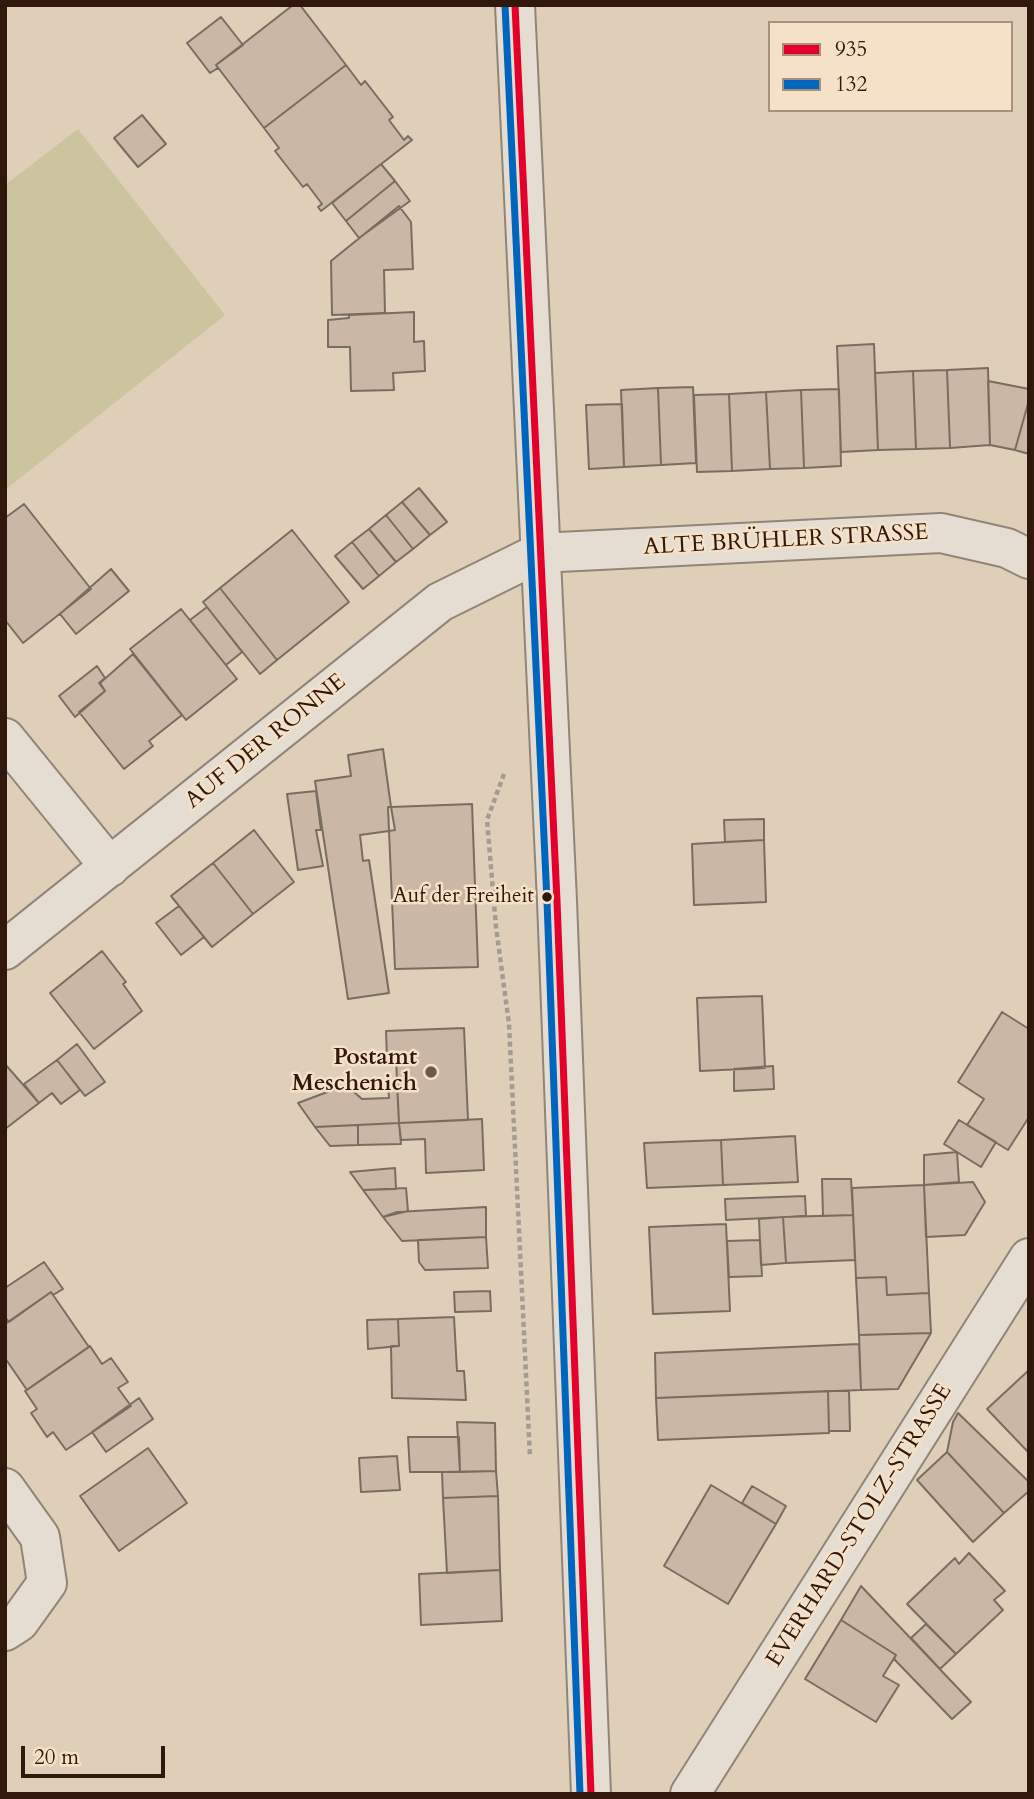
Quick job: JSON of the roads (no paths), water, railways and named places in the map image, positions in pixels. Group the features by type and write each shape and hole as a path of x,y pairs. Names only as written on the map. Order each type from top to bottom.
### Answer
{"street":[{"path":"515,5 556,873 591,1794"},
{"name":"ALTE BRÜHLER STRASSE","path":"539,553 941,533 1007,548 1029,559"},
{"name":"AUF DER RONNE","path":"5,950 440,602 539,553"},
{"path":"5,738 110,867"},
{"name":"EVERHARD-STOLZ-STRASSE","path":"690,1794 1029,1258"},
{"path":"5,1488 40,1537 47,1583 19,1622 5,1631"}],"place":[{"name":"Auf der Freiheit","path":"547,897"},
{"name":"Postamt Meschenich","path":"431,1072"}]}
